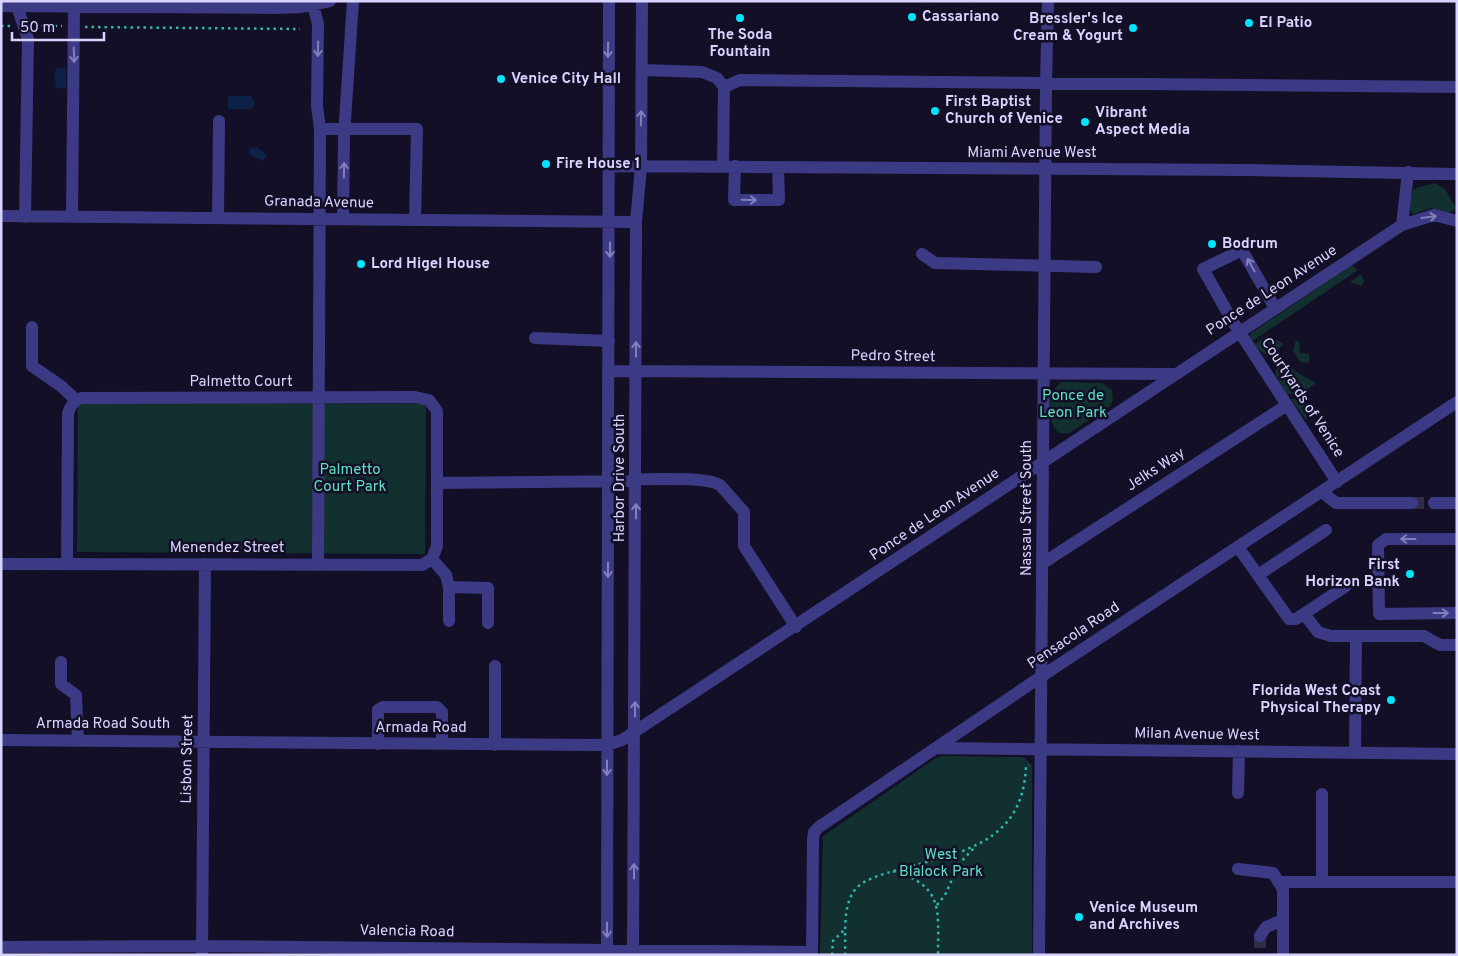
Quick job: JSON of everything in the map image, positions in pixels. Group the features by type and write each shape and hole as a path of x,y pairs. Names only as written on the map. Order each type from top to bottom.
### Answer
{"street":[{"path":"1,6 278,8 330,1"},
{"path":"343,219 345,129 353,1"},
{"name":"Harbor Drive South","path":"607,952 610,222 607,166 609,1"},
{"name":"Harbor Drive South","path":"633,953 636,222 641,167 642,1"},
{"name":"Nassau Street South","path":"1039,955 1048,1"},
{"path":"312,3 318,24 317,106 320,129 318,565"},
{"path":"17,6 28,39 25,217"},
{"path":"72,217 74,6"},
{"path":"642,70 702,72 717,78 724,87 729,166 734,200 779,200 778,167"},
{"path":"724,87 740,80 1457,87"},
{"path":"218,218 219,121"},
{"path":"320,129 417,128 415,220"},
{"name":"Miami Avenue West","path":"607,166 1408,172 1457,174"},
{"path":"1402,225 1408,172"},
{"name":"Ponce de Leon Avenue","path":"635,733 1402,225 1434,215 1457,221"},
{"name":"Granada Avenue","path":"1,216 636,222"},
{"name":"Courtyards of Venice","path":"1275,308 1242,250 1203,269 1239,332 1337,482"},
{"path":"922,254 935,263 1096,267"},
{"path":"32,327 32,366 76,400 68,414 67,564"},
{"path":"535,338 609,341"},
{"name":"Pedro Street","path":"609,371 1177,374"},
{"name":"Palmetto Court","path":"76,400 81,398 415,397 429,400 437,411 437,542 432,559"},
{"name":"Pensacola Road","path":"812,953 814,832 819,827 1042,676 1457,402"},
{"name":"Jelks Way","path":"1043,563 1287,405"},
{"path":"437,483 609,482 636,480 701,480 715,482 720,485 744,512 743,538 747,554 796,626"},
{"path":"1322,492 1336,503 1412,504"},
{"path":"1434,504 1457,504"},
{"path":"1258,575 1326,530"},
{"path":"1379,635 1378,545 1386,539 1457,540"},
{"path":"1238,547 1289,619 1296,619 1346,586"},
{"path":"432,559 446,575 449,587 449,621"},
{"name":"Menendez Street","path":"1,564 418,566 432,559"},
{"name":"Lisbon Street","path":"202,950 205,564"},
{"path":"449,587 488,588 488,623"},
{"path":"1379,614 1457,613"},
{"path":"1304,614 1318,632 1331,636 1424,636 1440,645 1457,645"},
{"path":"1355,753 1356,636"},
{"path":"61,662 61,684 76,695 78,740"},
{"path":"495,666 495,745"},
{"path":"378,744 378,710 383,707 437,707 442,712 442,744"},
{"name":"Armada Road","path":"204,741 607,745 635,733"},
{"name":"Armada Road South","path":"1,740 204,741"},
{"name":"Milan Avenue West","path":"938,748 1457,754"},
{"path":"1238,793 1239,752"},
{"path":"1322,794 1322,882"},
{"path":"1238,869 1273,873 1284,889 1283,955"},
{"path":"1278,882 1457,882"},
{"path":"1260,936 1266,927 1284,920"},
{"name":"Valencia Road","path":"1,947 202,950 812,953"}],"path":[{"path":"1,26 300,29"},
{"path":"846,955 849,902 858,887 874,877 976,846 997,834 1016,811 1025,782 1026,766 1032,765"},
{"path":"936,905 945,895 958,864 976,846"},
{"path":"893,871 918,879 928,889 939,913 938,955"},
{"path":"832,955 833,941 846,929"}],"green space":[{"path":"1435,183 1445,189 1456,208 1448,214 1431,208 1414,214 1411,212 1409,206 1413,189"},
{"path":"1352,265 1358,270 1251,342 1250,334"},
{"path":"1361,274 1364,281 1361,286 1350,282"},
{"path":"1268,335 1284,344 1272,354 1264,354 1253,345"},
{"path":"1296,340 1299,342 1300,353 1309,354 1309,363 1300,362 1293,351"},
{"path":"1286,362 1296,372 1316,383 1301,394 1287,394 1275,374 1278,365"},
{"name":"Ponce de Leon Park","path":"1061,382 1102,383 1112,390 1113,400 1110,406 1069,433 1059,433 1051,422 1050,407 1053,393"},
{"path":"1304,398 1307,419 1306,420 1291,399"},
{"name":"Palmetto Court Park","path":"78,402 426,404 425,554 77,552"},
{"name":"West Blalock Park","path":"943,756 1020,757 1025,758 1032,765 1032,955 820,955 823,836 936,758"}],"water":[{"path":"58,68 66,68 66,89 56,88 54,72"},
{"path":"228,96 251,96 255,103 251,109 228,109"},
{"path":"257,147 267,155 263,161 249,154 250,148"}],"tunnel":[{"path":"1412,503 1434,503"},
{"path":"1260,936 1260,955"}],"place":[{"name":"Cassariano","path":"912,17"},
{"name":"The Soda Fountain","path":"740,18"},
{"name":"El Patio","path":"1249,23"},
{"name":"Bressler's Ice Cream & Yogurt","path":"1133,28"},
{"name":"Venice City Hall","path":"501,79"},
{"name":"First Baptist Church of Venice","path":"935,111"},
{"name":"Vibrant Aspect Media","path":"1085,122"},
{"name":"Fire House 1","path":"546,164"},
{"name":"Bodrum","path":"1212,244"},
{"name":"Lord Higel House","path":"361,264"},
{"name":"First Horizon Bank","path":"1410,574"},
{"name":"Florida West Coast Physical Therapy","path":"1391,700"},
{"name":"Venice Museum and Archives","path":"1079,917"}]}
